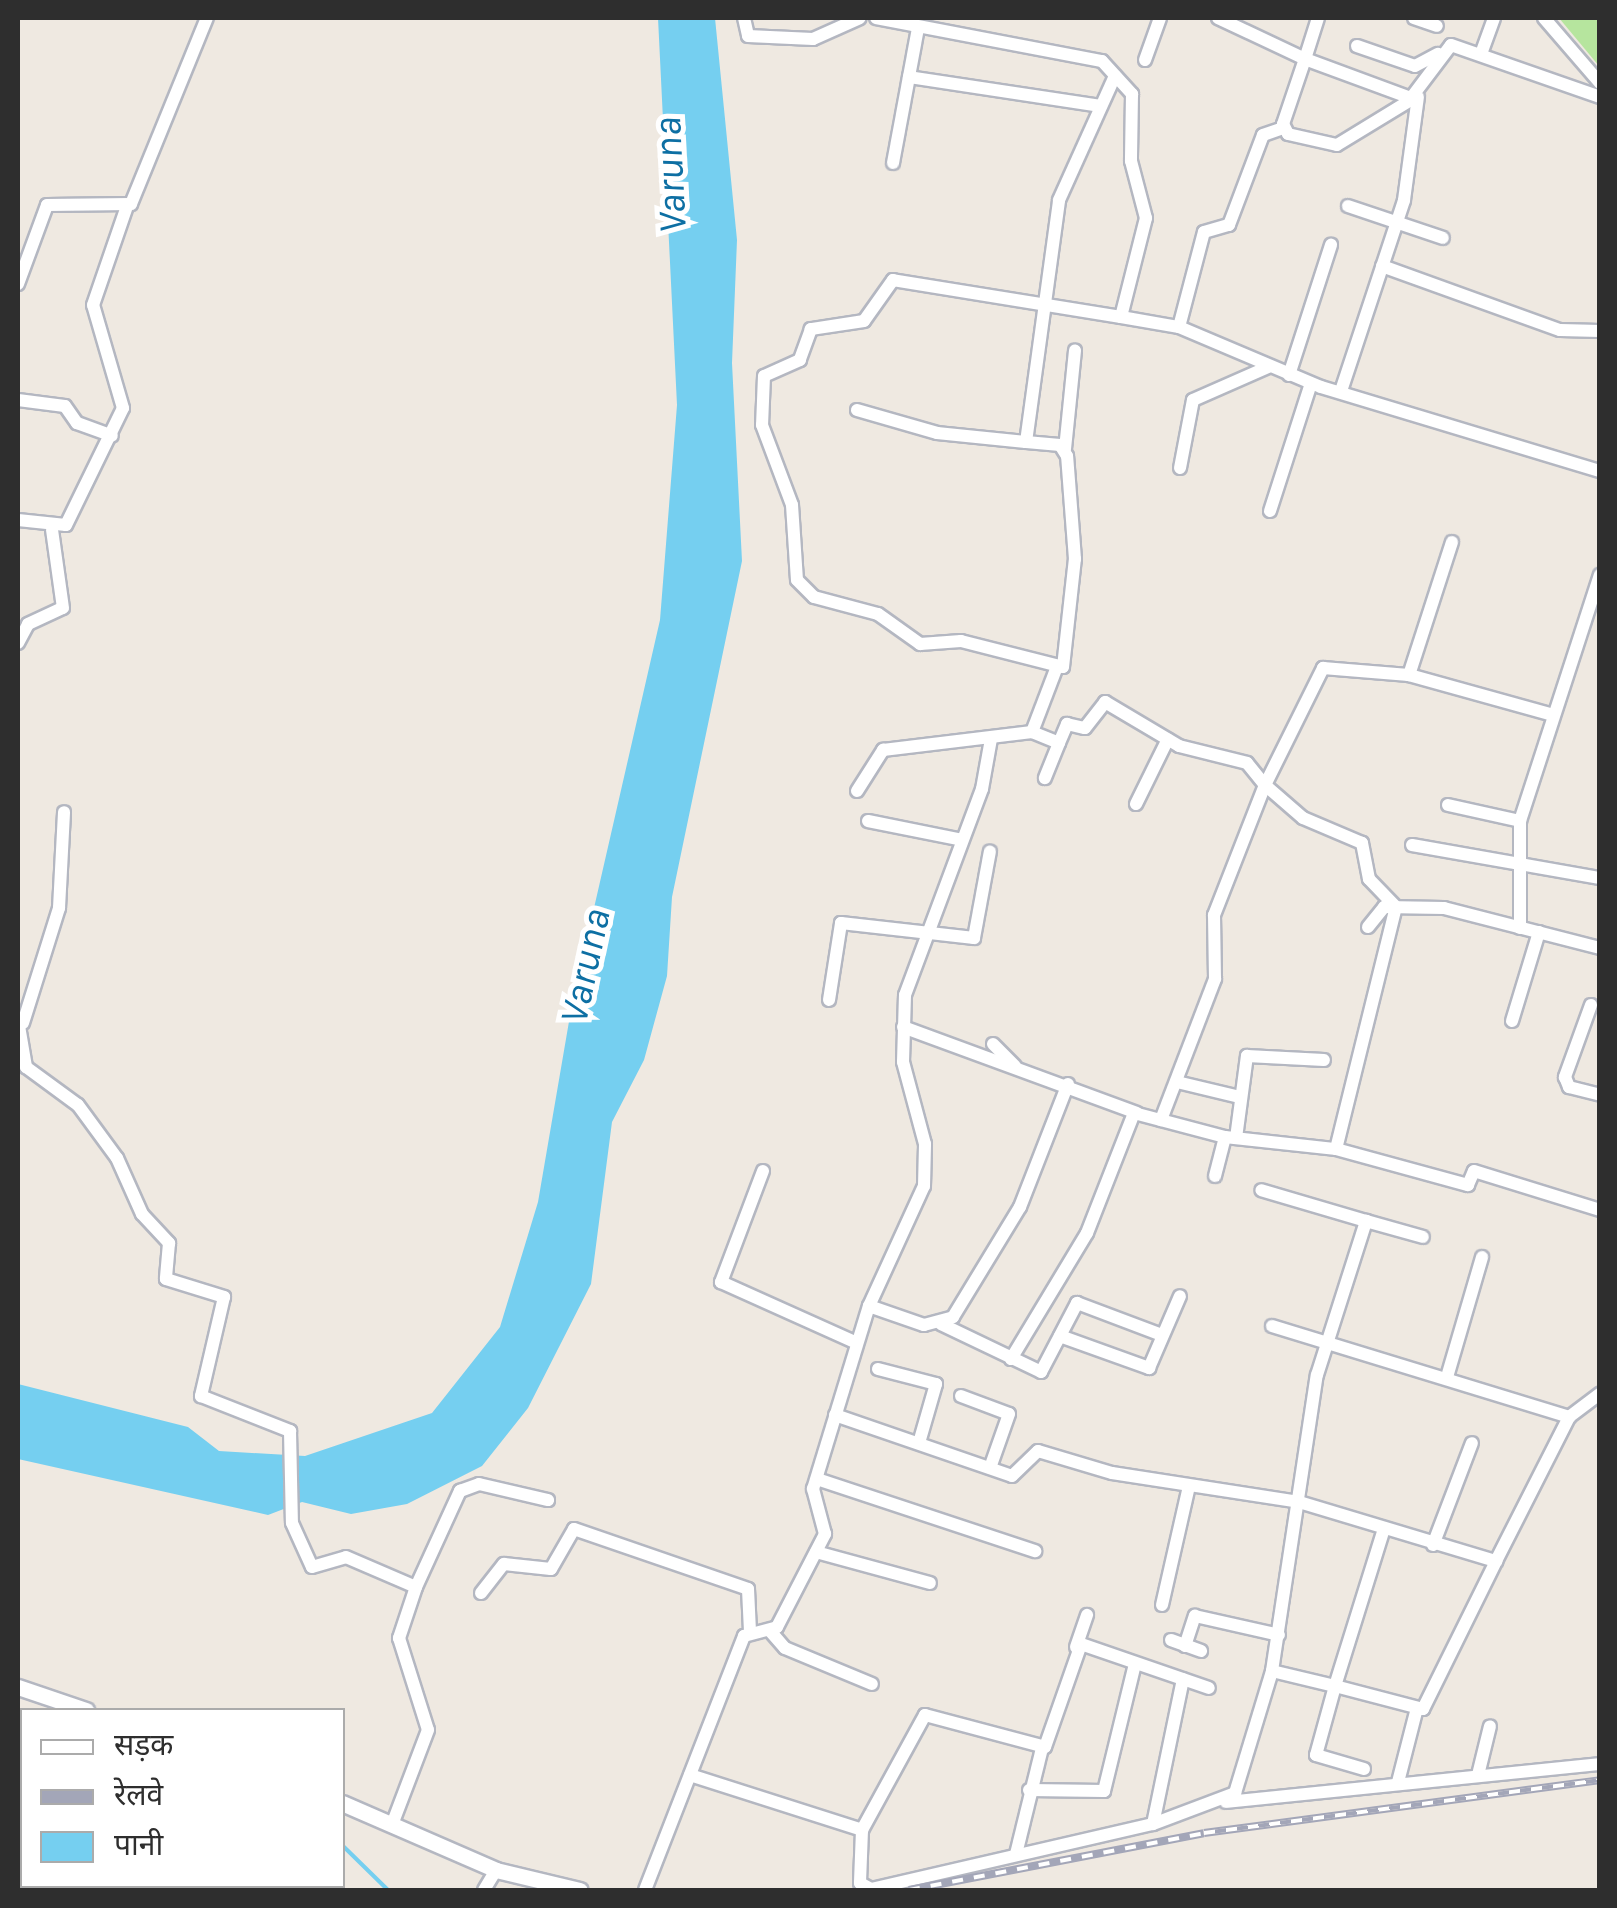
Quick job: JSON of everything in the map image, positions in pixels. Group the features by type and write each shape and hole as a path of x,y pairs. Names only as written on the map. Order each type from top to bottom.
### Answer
{"street":[{"path":"18,520 52,530 70,519 112,436 124,392 93,305 126,209 206,18"},
{"path":"744,18 748,36 794,39 823,38 860,18"},
{"path":"876,18 1086,53 1132,94 1131,160 1147,211 1121,317"},
{"path":"1145,60 1160,18"},
{"path":"1218,18 1305,59 1416,98"},
{"path":"1283,128 1318,18"},
{"path":"1414,18 1436,26"},
{"path":"1481,54 1494,18"},
{"path":"1544,18 1600,84"},
{"path":"893,163 918,28"},
{"path":"1358,46 1415,66 1457,46 1600,97"},
{"path":"1341,391 1396,222 1416,98 1438,54"},
{"path":"1026,442 1040,300 1068,168 1115,76"},
{"path":"909,77 1100,106"},
{"path":"1178,327 1204,232 1230,224 1263,135 1283,128 1330,147 1416,98"},
{"path":"19,276 46,205 74,198 126,209"},
{"path":"1348,206 1442,238"},
{"path":"1290,375 1331,244"},
{"path":"1382,266 1560,330 1600,331"},
{"path":"1056,669 961,641 920,644 878,614 808,594 795,574 791,499 762,425 764,376 800,360 811,329 864,321 888,282 1040,300 1178,327 1310,384 1600,471"},
{"path":"1032,732 1056,669 1065,662 1074,558 1065,449 1074,351"},
{"path":"1180,468 1193,400 1268,367"},
{"path":"1270,511 1310,384"},
{"path":"18,400 64,406 77,423 112,436"},
{"path":"857,410 937,434 1065,449"},
{"path":"18,644 28,624 63,608 52,530"},
{"path":"1409,675 1452,542"},
{"path":"1520,928 1520,821 1550,714 1600,574"},
{"path":"1161,1120 1215,979 1214,915 1265,785 1323,668 1409,675 1550,714"},
{"path":"1045,778 1067,724 1088,726 1103,702 1168,740 1239,759 1303,818 1362,843 1368,879 1396,907"},
{"path":"857,792 883,750 1032,732 1059,743"},
{"path":"771,1632 816,1552 826,1525 813,1498 835,1415 869,1306 924,1186 903,1027 927,930 962,840 991,739"},
{"path":"1136,804 1168,740"},
{"path":"1448,804 1520,821"},
{"path":"64,812 59,908 20,1021 26,1067 78,1105 117,1158 142,1214 170,1243 166,1278 224,1298 201,1396 282,1425 292,1450 290,1512 317,1571 346,1557 416,1586"},
{"path":"868,821 962,840"},
{"path":"1412,845 1520,870 1600,878"},
{"path":"829,1000 841,923 976,936 990,851"},
{"path":"1336,1149 1396,907"},
{"path":"1368,927 1378,910 1453,909 1600,948"},
{"path":"1512,1021 1538,932"},
{"path":"1591,1005 1565,1077 1569,1087 1600,1095"},
{"path":"903,1027 1161,1120 1230,1137 1336,1149 1468,1186 1474,1171 1600,1210"},
{"path":"993,1044 1015,1066"},
{"path":"1215,1176 1230,1137 1247,1056 1324,1060"},
{"path":"1176,1082 1240,1098"},
{"path":"941,1324 1020,1207 1068,1084"},
{"path":"1011,1359 1087,1233 1138,1112"},
{"path":"763,1171 721,1282 857,1343"},
{"path":"1261,1190 1423,1237"},
{"path":"1226,1802 1239,1786 1272,1672 1328,1342 1366,1221"},
{"path":"1447,1376 1482,1257"},
{"path":"1060,1336 1145,1370 1180,1296"},
{"path":"869,1306 941,1324 1043,1371 1077,1303 1162,1335"},
{"path":"1272,1326 1447,1376 1570,1417"},
{"path":"878,1368 936,1384 918,1444"},
{"path":"1398,1782 1416,1712 1570,1417 1600,1394"},
{"path":"961,1396 1009,1414 990,1468"},
{"path":"835,1415 1020,1476 1038,1451 1189,1486 1299,1502 1383,1532 1496,1560"},
{"path":"1433,1546 1472,1443"},
{"path":"817,1479 1035,1551"},
{"path":"393,1822 428,1730 399,1638 416,1586 460,1490 478,1484 548,1500"},
{"path":"1162,1605 1189,1486"},
{"path":"481,1593 504,1564 551,1569 574,1529 748,1589 750,1630 645,1890"},
{"path":"1364,1769 1316,1755 1383,1532"},
{"path":"816,1552 930,1583"},
{"path":"1016,1854 1028,1790 1087,1616"},
{"path":"1202,1651 1178,1643 1196,1616 1279,1635"},
{"path":"750,1630 771,1632 785,1648 872,1684"},
{"path":"1076,1648 1209,1688"},
{"path":"1028,1790 1104,1791 1135,1664"},
{"path":"1272,1672 1334,1686 1416,1712"},
{"path":"1152,1824 1182,1680"},
{"path":"18,1687 80,1708"},
{"path":"1042,1748 925,1715 862,1830 861,1890 1152,1824 1226,1802 1600,1764"},
{"path":"1478,1775 1490,1726"},
{"path":"690,1775 862,1830"},
{"path":"345,1805 393,1822 496,1870 580,1890"},
{"path":"484,1890 496,1870"}],"green space":[{"path":"1559,18 1599,18 1599,66"}],"water":[{"name":"Varuna","path":"658,18 715,18 737,240 732,363 742,561 672,897 667,976 644,1060 612,1122 591,1284 528,1408 482,1466 407,1504 351,1514 302,1502 268,1515 18,1459 18,1384 188,1427 219,1451 305,1456 432,1413 500,1327 538,1202 572,1004 660,620 677,405"}],"waterway":[{"path":"345,1848 388,1890"}],"railway":[{"path":"909,1890 1204,1833 1600,1780"}]}
